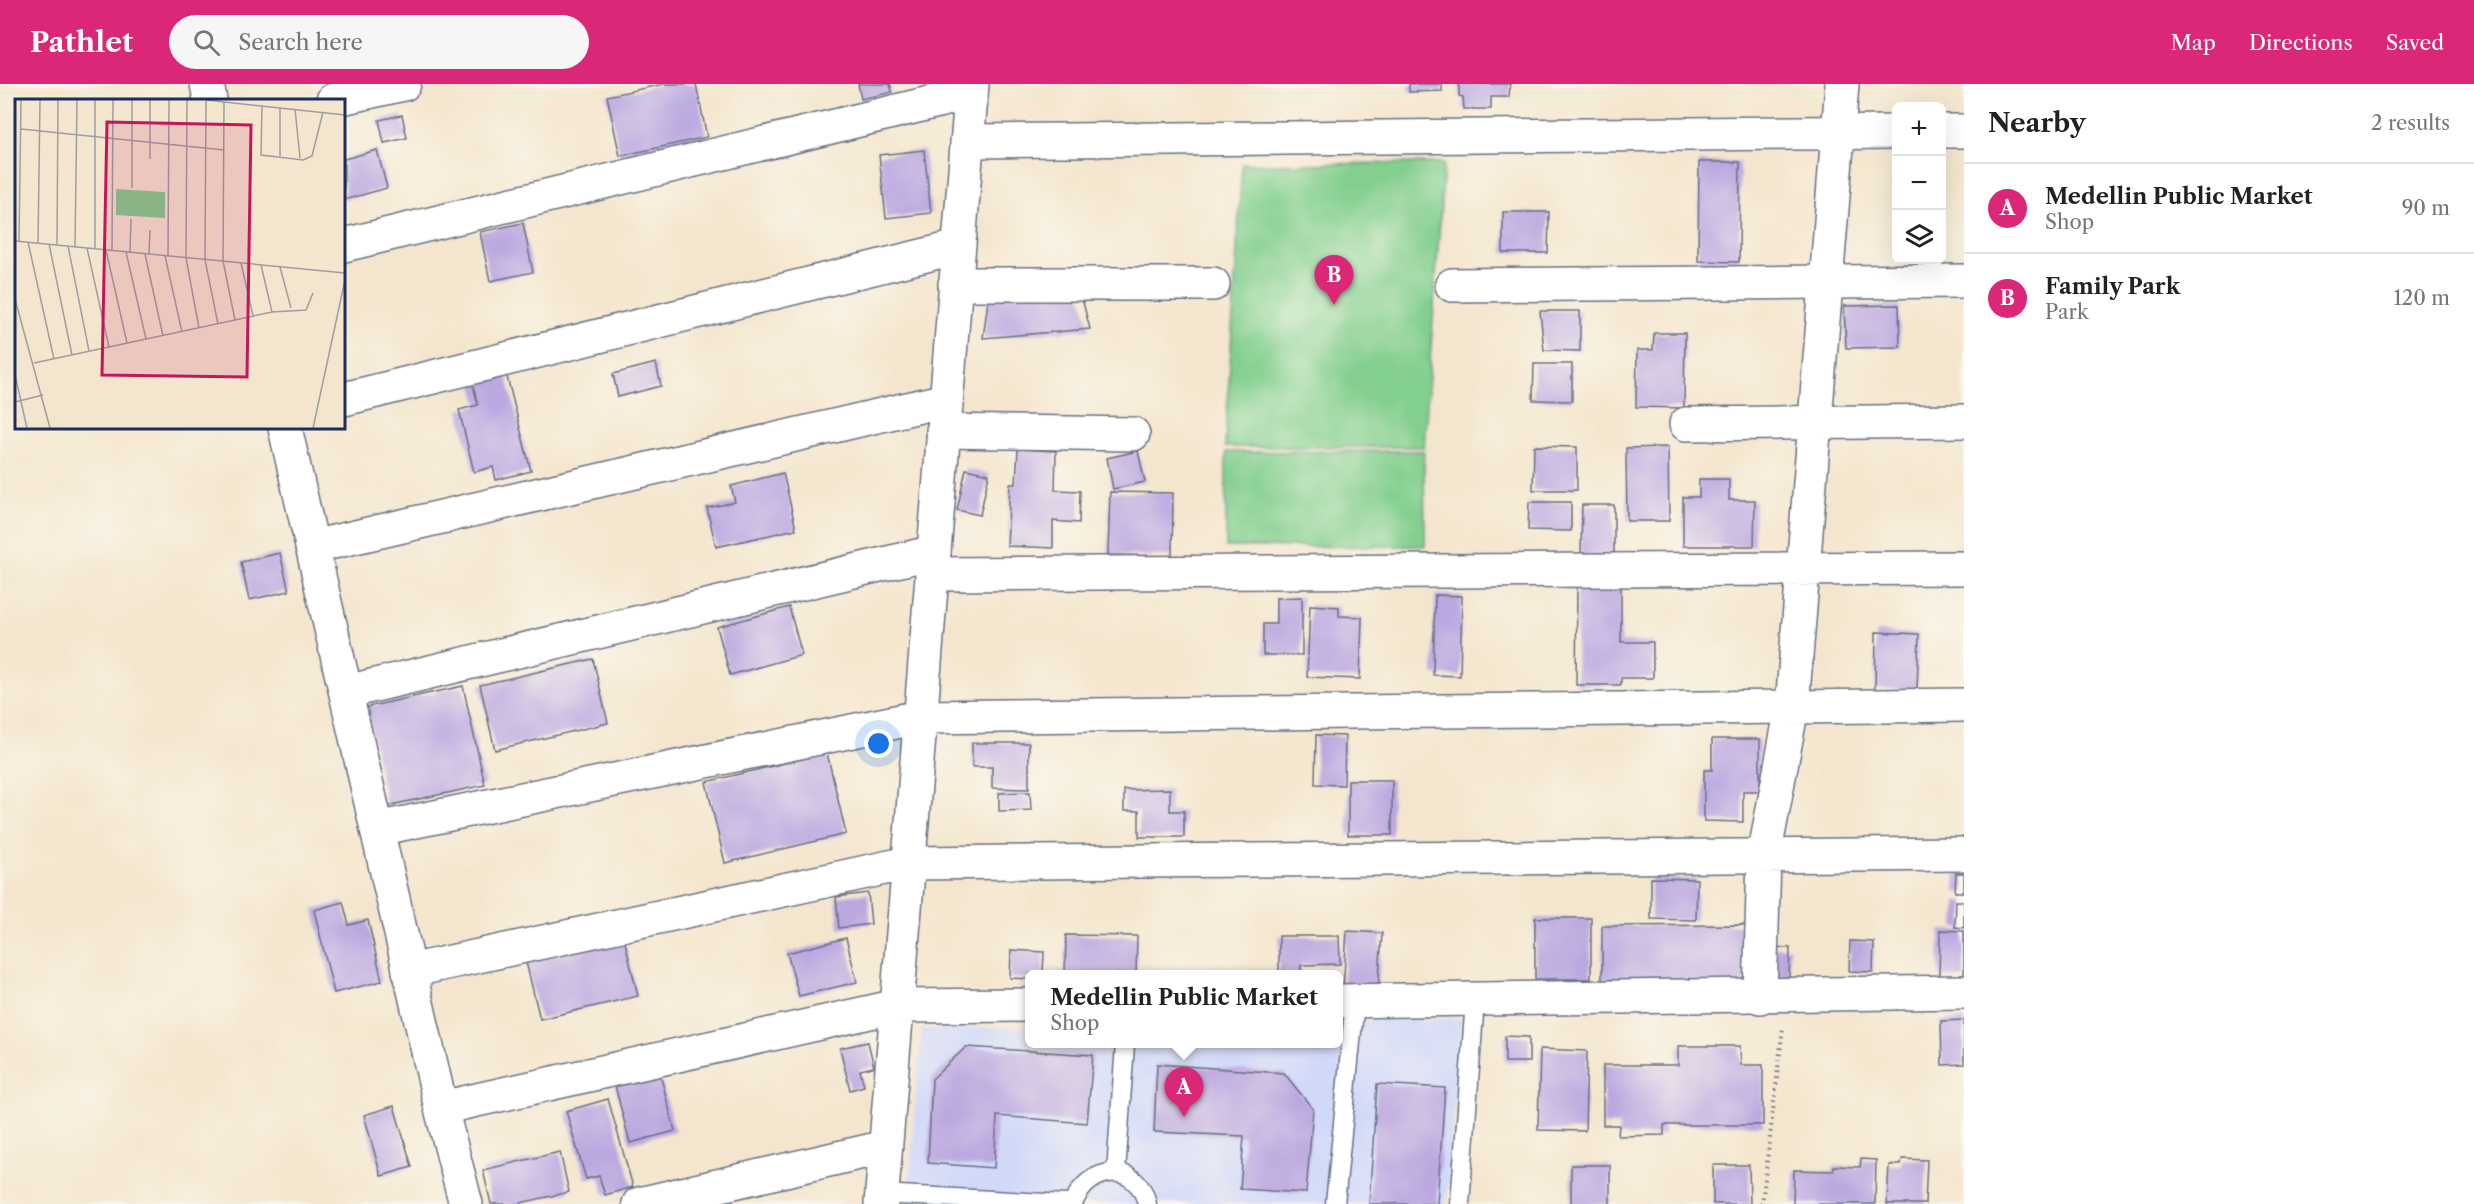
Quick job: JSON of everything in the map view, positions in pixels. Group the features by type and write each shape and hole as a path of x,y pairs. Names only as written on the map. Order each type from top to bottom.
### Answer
{"street":[{"path":"207,84 210,99"},
{"path":"337,99 404,84"},
{"path":"1774,997 1764,857 1792,707 1842,84"},
{"path":"345,245 971,88 881,1199"},
{"path":"1946,131 1964,131"},
{"path":"967,141 1892,132"},
{"path":"345,399 958,247"},
{"path":"1452,285 1964,281"},
{"path":"955,284 1213,284"},
{"path":"312,547 945,416 1133,434"},
{"path":"1686,424 1964,421"},
{"path":"285,429 441,1108 466,1204"},
{"path":"346,692 933,563 1964,568"},
{"path":"377,829 920,717 1964,705"},
{"path":"410,971 908,863 1964,854"},
{"path":"1347,1001 1774,997 1964,992"},
{"path":"441,1108 897,1006 1025,1005"},
{"path":"639,1204 885,1147"}],"lane":[{"path":"1460,1204 1475,1000"},
{"path":"1335,1204 1347,1001"},
{"path":"1116,1173 1125,1048"},
{"path":"1073,1204 1078,1191 1088,1179 1102,1173 1116,1173 1133,1180 1144,1194 1147,1204"},
{"path":"881,1199 1066,1204"}],"path":[{"path":"1762,1204 1774,997"}],"shaded area":[{"path":"1462,1018 1446,1204 907,1204 922,1029 1025,1027 1025,1048 1343,1048 1343,1021"}],"green space":[{"path":"1444,163 1424,447 1225,447 1242,164"},
{"path":"1424,451 1425,546 1226,547 1226,452"}],"building":[{"path":"664,84 696,84 707,137 620,156 607,96"},
{"path":"858,84 890,84 892,92 861,99"},
{"path":"1409,84 1442,84 1442,91 1409,92"},
{"path":"1459,84 1510,84 1509,97 1491,97 1491,109 1464,109 1463,97 1459,96"},
{"path":"402,115 407,138 384,143 379,120"},
{"path":"377,150 387,188 345,200 345,159"},
{"path":"924,150 931,213 886,218 879,155"},
{"path":"1699,162 1740,162 1739,262 1698,261"},
{"path":"1503,212 1549,212 1548,253 1503,253"},
{"path":"523,223 533,272 490,281 480,232"},
{"path":"990,287 1079,287 1090,329 983,338"},
{"path":"1899,305 1900,347 1846,348 1844,306"},
{"path":"1540,311 1580,311 1580,351 1544,350"},
{"path":"1654,333 1685,333 1684,408 1636,407 1637,350 1653,350"},
{"path":"656,363 661,386 618,397 613,374"},
{"path":"1534,364 1572,364 1572,401 1533,400"},
{"path":"506,373 531,471 496,480 493,467 474,472 459,410 478,405 472,381"},
{"path":"1534,446 1577,447 1577,490 1533,490"},
{"path":"1668,447 1669,521 1627,521 1626,448"},
{"path":"1018,449 1056,451 1055,490 1080,491 1079,523 1053,521 1053,548 1007,546 1010,484 1016,484"},
{"path":"1138,451 1145,482 1113,489 1107,458"},
{"path":"966,469 989,474 980,515 957,510"},
{"path":"783,473 796,529 716,547 707,508 735,502 731,486"},
{"path":"1699,479 1729,479 1729,500 1755,500 1754,546 1683,546 1683,497 1699,497"},
{"path":"1110,492 1173,493 1172,556 1108,555"},
{"path":"1529,502 1571,502 1571,531 1528,530"},
{"path":"1582,505 1614,505 1614,556 1581,556"},
{"path":"280,553 289,591 249,600 241,562"},
{"path":"1577,586 1621,586 1621,642 1653,642 1653,678 1621,678 1621,685 1576,685"},
{"path":"1435,595 1462,596 1460,676 1433,675"},
{"path":"1302,597 1302,655 1263,655 1263,624 1276,624 1276,598"},
{"path":"1310,605 1339,607 1339,616 1362,617 1360,679 1307,677"},
{"path":"789,607 802,655 730,675 717,627"},
{"path":"1876,632 1919,634 1917,690 1875,689"},
{"path":"593,659 608,723 495,750 480,685"},
{"path":"463,686 485,785 386,806 367,707"},
{"path":"1316,735 1345,736 1344,785 1315,784"},
{"path":"1712,739 1760,739 1760,791 1743,791 1743,822 1704,821 1704,770 1712,770"},
{"path":"972,743 1029,743 1029,789 992,788 992,767 972,767"},
{"path":"827,753 846,834 725,863 706,782"},
{"path":"1348,780 1392,780 1392,835 1348,835"},
{"path":"1170,789 1170,811 1184,811 1184,837 1139,837 1139,811 1124,811 1124,790"},
{"path":"1030,792 1031,810 999,811 999,793"},
{"path":"1956,873 1964,873 1964,892 1955,892"},
{"path":"1651,878 1697,879 1696,920 1651,919"},
{"path":"868,893 871,924 839,928 836,897"},
{"path":"1956,901 1964,901 1964,928 1955,927"},
{"path":"343,902 349,925 368,920 382,981 334,993 314,910"},
{"path":"1535,918 1591,918 1591,979 1535,979"},
{"path":"1745,925 1745,983 1602,983 1602,926"},
{"path":"1940,930 1964,931 1964,978 1939,977"},
{"path":"1347,931 1382,933 1378,992 1343,990"},
{"path":"1066,935 1137,936 1136,970 1065,970"},
{"path":"1279,936 1339,936 1340,964 1301,965 1301,970 1279,970"},
{"path":"624,938 638,996 540,1019 526,962"},
{"path":"846,938 857,982 799,996 787,953"},
{"path":"1850,941 1874,942 1873,972 1849,971"},
{"path":"1769,947 1790,948 1789,978 1768,977"},
{"path":"1011,950 1044,952 1043,970 1025,970 1025,979 1010,978"},
{"path":"1964,1020 1964,1064 1942,1065 1941,1021"},
{"path":"1505,1036 1529,1037 1529,1062 1505,1062"},
{"path":"868,1042 874,1067 860,1070 864,1086 850,1090 840,1048"},
{"path":"1678,1046 1740,1046 1741,1065 1763,1065 1763,1125 1664,1125 1664,1135 1618,1136 1619,1125 1603,1125 1603,1065 1678,1065"},
{"path":"966,1047 1093,1055 1087,1123 997,1116 994,1168 928,1163 932,1079"},
{"path":"1540,1049 1587,1051 1585,1131 1538,1130"},
{"path":"1157,1064 1284,1073 1313,1109 1306,1193 1240,1189 1244,1136 1154,1132"},
{"path":"659,1070 675,1131 630,1143 614,1082"},
{"path":"1377,1084 1445,1088 1437,1204 1369,1204"},
{"path":"608,1099 633,1187 605,1195 599,1176 586,1179 566,1111"},
{"path":"394,1106 412,1167 381,1176 364,1115"},
{"path":"560,1152 569,1192 516,1204 491,1204 483,1170"},
{"path":"1861,1159 1876,1160 1875,1204 1793,1204 1794,1170 1833,1171 1834,1166 1860,1167"},
{"path":"1902,1159 1927,1160 1925,1204 1887,1204 1889,1165 1901,1165"},
{"path":"1571,1165 1610,1165 1610,1204 1571,1204"},
{"path":"1713,1165 1749,1165 1750,1204 1713,1204"}],"place":[{"name":"Family Park","path":"1334,305"},
{"name":"Medellin Public Market","path":"1184,1117"}]}
